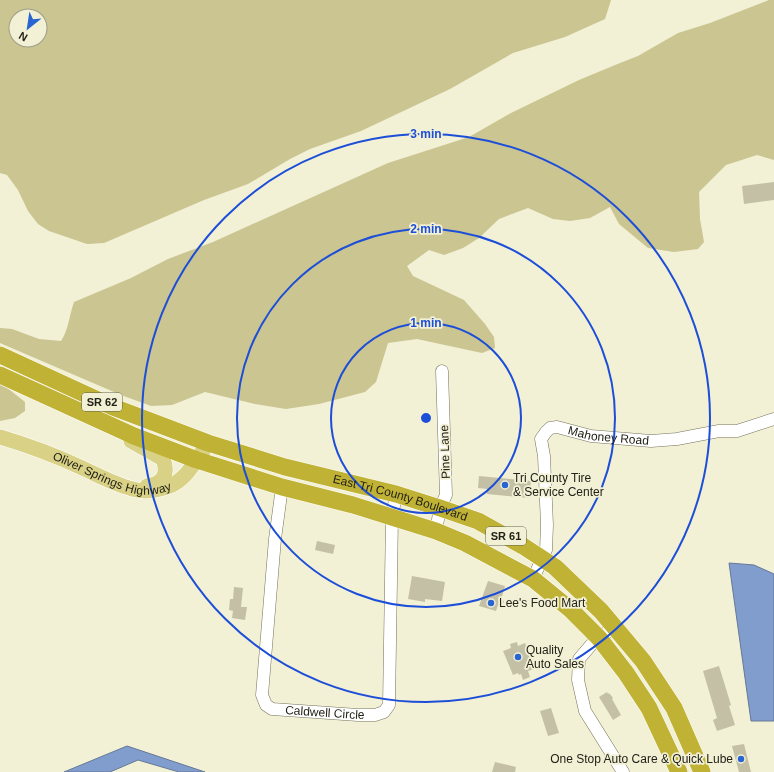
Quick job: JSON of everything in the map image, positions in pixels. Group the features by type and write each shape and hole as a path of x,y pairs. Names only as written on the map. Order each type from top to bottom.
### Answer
{"highway":[{"name":"East Tri County Boulevard","path":"0,355 113,407 208,443 285,467 396,494 478,521 500,532 555,567 615,626 643,660 674,708 702,772"},
{"name":"East Tri County Boulevard","path":"0,375 134,436 197,460 282,487 392,517 436,531 465,543 533,579 571,610 599,638 626,673 649,708 679,772"}],"main road":[{"path":"73,408 163,459 166,466 166,472 162,480 149,486 109,480"},
{"name":"Oliver Springs Highway","path":"0,437 59,458 109,480 137,490 152,490 167,487 179,481 197,460 208,443"}],"street":[{"name":"Pine Lane","path":"436,531 440,508 446,495 442,371"},
{"name":"Mahoney Road","path":"533,579 546,550 547,525 544,456 541,439 550,428 557,426 591,436 651,441 677,439 719,431 737,430 774,418"},
{"name":"Caldwell Circle","path":"282,487 275,539 262,695 266,705 272,709 358,715 375,715 384,712 389,705 392,517 396,494"},
{"path":"615,626 599,638 579,659 578,680 585,711 623,772"}],"shaded area":[{"path":"0,0 611,0 605,19 565,37 513,53 450,89 361,131 310,149 248,184 204,200 104,243 87,244 49,231 38,224 28,211 18,190 7,175 0,173"},
{"path":"769,0 774,0 774,160 757,155 726,165 699,192 700,219 704,242 698,249 674,252 648,248 619,224 610,207 590,218 570,221 553,219 528,208 499,219 479,238 463,248 444,255 429,250 407,266 413,276 464,300 494,337 495,348 482,353 417,339 388,343 376,382 365,392 319,404 286,409 255,404 205,392 172,405 151,406 121,395 0,343 0,328 12,329 39,339 61,341 67,327 74,302 131,278 168,259 213,242 388,163 469,137 511,113 579,80 638,56 678,33 710,23"},
{"path":"0,384 25,402 25,411 15,418 0,421"}],"water":[{"path":"729,563 754,565 774,574 774,721 751,721"},
{"path":"127,746 205,772 179,772 138,760 110,772 64,772"}],"building":[{"path":"774,182 774,200 744,204 742,186"},
{"name":"Tri County Tire & Service Center","path":"479,476 531,481 529,498 487,494 487,489 478,488"},
{"path":"317,541 335,545 333,554 315,550"},
{"path":"412,576 445,582 442,601 425,599 425,602 408,599"},
{"path":"488,581 505,586 501,600 504,601 502,606 498,605 496,611 479,606"},
{"path":"234,587 243,588 241,607 247,607 245,620 232,618 233,611 229,610 230,599 233,599"},
{"name":"Quality Auto Sales","path":"517,642 518,646 525,643 534,669 528,671 530,677 523,680 521,674 519,675 518,673 513,675 503,651 511,648 510,644"},
{"path":"719,666 731,705 729,706 735,725 717,731 713,720 717,718 703,671"},
{"path":"607,692 613,698 612,699 621,715 613,720 599,697"},
{"path":"551,708 559,733 548,736 540,711"},
{"name":"One Stop Auto Care & Quick Lube","path":"744,744 751,772 739,772 732,746"},
{"path":"495,762 516,767 515,772 492,772"}],"place":[{"name":"Tri County Tire & Service Center","path":"505,485"},
{"name":"Lee's Food Mart","path":"491,603"},
{"name":"Quality Auto Sales","path":"518,657"},
{"name":"One Stop Auto Care & Quick Lube","path":"741,759"}]}
